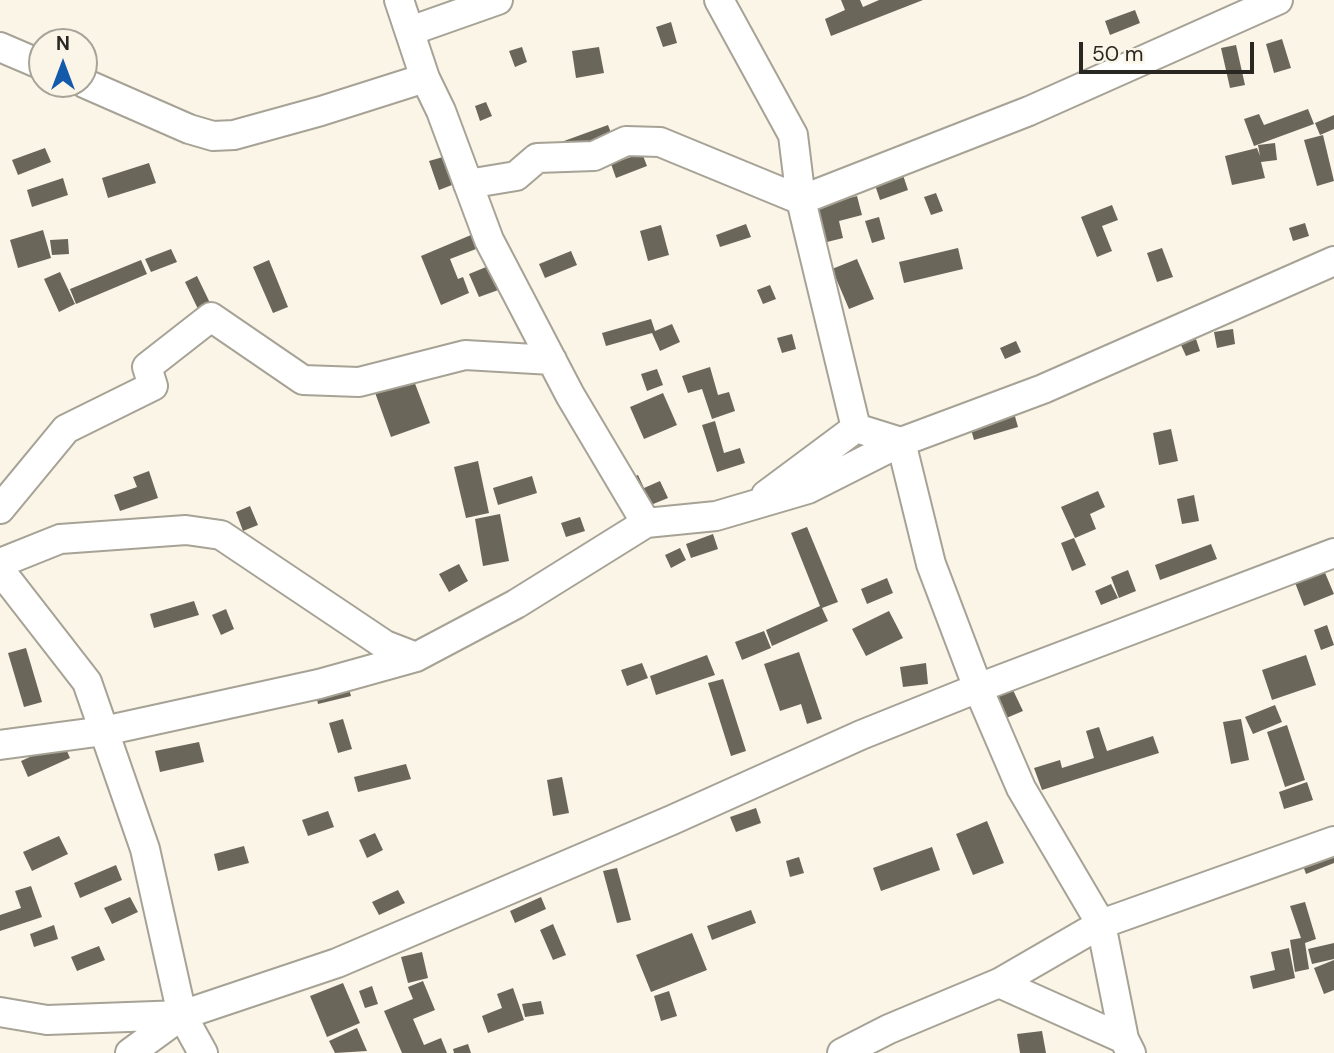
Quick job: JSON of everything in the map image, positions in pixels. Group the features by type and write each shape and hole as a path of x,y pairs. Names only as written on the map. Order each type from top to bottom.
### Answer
{"street":[{"path":"399,0 425,78 441,111 489,240 570,395 646,523"},
{"path":"410,31 498,0"},
{"path":"719,0 793,135 801,200 856,428"},
{"path":"468,184 516,176 537,158 594,156 626,141 660,142 801,200 1029,111 1278,0"},
{"path":"0,47 28,59"},
{"path":"98,89 189,129 213,136 234,135 425,78"},
{"path":"0,745 104,731 319,684 416,657 516,604 646,523 716,516 808,489 901,442 1044,389 1334,261"},
{"path":"0,509 66,429 153,386 147,367 211,317 303,380 359,382 465,355 552,360"},
{"path":"856,428 901,442"},
{"path":"751,506 856,428"},
{"path":"901,442 931,564 978,688 1021,788 1101,924 1127,1046"},
{"path":"0,563 60,539 186,530 221,535 385,645 416,657"},
{"path":"0,1012 47,1020 182,1015 337,963 672,820 861,735 1334,554"},
{"path":"0,570 87,682 145,849 182,1015 203,1053"},
{"path":"842,1053 889,1029 999,983 1101,924 1334,841"},
{"path":"999,983 1127,1046"},
{"path":"130,1053 182,1015"}],"building":[{"path":"841,0 860,0 863,7 879,0 923,0 831,36 825,19 845,10"},
{"path":"1135,10 1140,23 1110,35 1105,21"},
{"path":"671,22 677,43 663,47 656,27"},
{"path":"1282,39 1291,68 1274,73 1266,44"},
{"path":"1236,45 1245,85 1230,88 1221,48"},
{"path":"522,47 527,62 515,67 509,51"},
{"path":"599,47 604,73 576,78 572,51"},
{"path":"486,102 492,116 480,121 475,106"},
{"path":"1308,109 1314,124 1254,146 1244,119 1259,114 1264,125"},
{"path":"1334,115 1334,129 1320,135 1315,123"},
{"path":"608,125 613,138 558,158 553,145"},
{"path":"1323,135 1334,181 1317,186 1304,140"},
{"path":"1275,143 1277,160 1261,162 1265,178 1232,185 1225,156 1257,148 1260,156 1258,145"},
{"path":"45,148 51,162 18,175 12,160"},
{"path":"642,153 647,166 616,178 611,164"},
{"path":"443,157 452,185 439,190 429,161"},
{"path":"149,163 156,183 108,198 102,178"},
{"path":"903,175 908,190 880,200 875,185"},
{"path":"63,178 68,195 32,207 27,190"},
{"path":"936,193 943,211 931,215 924,197"},
{"path":"857,196 862,215 839,221 843,238 823,243 814,207"},
{"path":"1112,205 1118,220 1102,226 1112,251 1097,257 1081,217"},
{"path":"879,217 885,239 872,243 865,221"},
{"path":"1305,223 1309,236 1293,241 1289,228"},
{"path":"746,224 751,237 720,247 716,235"},
{"path":"661,225 669,255 648,261 640,231"},
{"path":"43,230 51,258 18,268 10,240"},
{"path":"471,235 476,249 450,259 458,279 463,277 469,293 441,305 421,256"},
{"path":"68,239 69,254 52,255 50,240"},
{"path":"958,248 963,269 904,283 899,262"},
{"path":"1162,248 1173,277 1157,282 1147,253"},
{"path":"171,249 177,262 151,272 145,259"},
{"path":"571,251 577,265 545,278 539,264"},
{"path":"857,259 874,299 849,309 832,269"},
{"path":"141,260 147,274 76,304 70,289"},
{"path":"269,260 288,307 273,313 253,267"},
{"path":"491,265 501,289 479,297 469,274"},
{"path":"60,272 75,304 59,312 44,279"},
{"path":"197,276 210,303 198,309 185,282"},
{"path":"770,285 776,299 763,304 757,290"},
{"path":"651,319 655,331 672,324 680,342 660,351 652,333 606,346 602,333"},
{"path":"1233,329 1235,344 1217,348 1214,332"},
{"path":"792,334 796,349 782,353 777,338"},
{"path":"1196,339 1200,351 1186,356 1181,345"},
{"path":"1016,341 1021,352 1005,359 1000,348"},
{"path":"710,367 718,395 729,392 735,411 712,419 702,389 688,393 682,376"},
{"path":"657,369 663,385 647,391 641,374"},
{"path":"411,373 430,423 391,437 373,387"},
{"path":"663,393 677,425 644,439 630,407"},
{"path":"1014,413 1018,427 974,440 970,426"},
{"path":"715,421 724,453 740,448 745,463 717,472 702,425"},
{"path":"1171,429 1178,461 1159,465 1153,433"},
{"path":"478,461 489,513 466,518 454,467"},
{"path":"149,471 158,498 120,511 114,495 137,487 133,477"},
{"path":"638,475 644,488 660,481 668,498 636,511 623,481"},
{"path":"532,476 537,493 498,505 493,488"},
{"path":"1098,491 1105,507 1090,514 1096,529 1075,538 1061,507"},
{"path":"1194,495 1199,521 1182,524 1177,499"},
{"path":"250,506 258,525 243,531 236,512"},
{"path":"500,514 509,561 483,566 475,519"},
{"path":"580,517 585,531 566,537 561,523"},
{"path":"807,527 838,602 822,608 828,621 772,646 766,630 820,606 791,533"},
{"path":"713,534 718,549 691,558 686,544"},
{"path":"1074,538 1086,565 1072,571 1061,543"},
{"path":"1211,544 1217,559 1160,580 1155,565"},
{"path":"680,548 686,560 671,568 665,555"},
{"path":"459,564 468,581 449,592 439,574"},
{"path":"1323,568 1334,594 1304,606 1294,580"},
{"path":"1128,570 1136,591 1119,598 1111,577"},
{"path":"887,578 893,593 867,604 861,589"},
{"path":"1111,584 1118,598 1101,605 1095,591"},
{"path":"194,601 199,615 154,628 150,614"},
{"path":"226,609 234,629 221,635 212,615"},
{"path":"889,611 903,638 866,656 852,629"},
{"path":"1327,625 1334,645 1321,650 1314,630"},
{"path":"764,631 771,648 742,660 735,642"},
{"path":"26,648 42,702 24,707 8,653"},
{"path":"799,652 822,719 807,724 801,704 780,711 764,664"},
{"path":"707,655 715,675 656,695 650,676"},
{"path":"1306,655 1316,685 1272,700 1262,670"},
{"path":"642,663 648,678 627,686 621,670"},
{"path":"926,663 928,684 903,687 900,667"},
{"path":"723,679 746,751 731,756 708,683"},
{"path":"347,682 351,696 318,704 315,690"},
{"path":"1012,688 1023,711 1004,719 993,696"},
{"path":"1275,705 1282,722 1253,734 1245,717"},
{"path":"343,719 352,749 338,753 329,723"},
{"path":"1241,719 1249,760 1231,764 1223,722"},
{"path":"1287,725 1305,780 1285,787 1267,732"},
{"path":"1099,727 1107,751 1153,736 1159,753 1042,790 1034,768 1060,760 1062,768 1094,758 1086,731"},
{"path":"63,742 70,758 28,777 21,761"},
{"path":"199,742 204,762 160,772 155,751"},
{"path":"406,764 411,779 358,792 354,777"},
{"path":"562,777 569,813 553,816 547,780"},
{"path":"1307,782 1313,800 1284,809 1279,792"},
{"path":"756,808 761,823 736,832 730,817"},
{"path":"328,811 334,827 308,836 302,820"},
{"path":"987,821 1004,863 973,875 956,834"},
{"path":"375,833 383,850 367,858 359,840"},
{"path":"59,836 68,854 32,871 23,852"},
{"path":"244,846 249,863 218,871 214,854"},
{"path":"932,847 940,870 881,891 873,868"},
{"path":"1334,847 1334,863 1306,874 1301,860"},
{"path":"799,857 804,873 790,877 786,861"},
{"path":"116,865 122,880 80,898 74,883"},
{"path":"617,868 631,920 617,923 603,871"},
{"path":"31,886 42,917 0,931 0,915 21,908 15,891"},
{"path":"398,890 405,903 379,915 372,902"},
{"path":"130,897 138,912 112,924 104,908"},
{"path":"541,897 546,909 515,923 510,911"},
{"path":"1305,902 1316,939 1305,943 1309,969 1295,972 1290,940 1301,938 1290,906"},
{"path":"751,910 756,923 712,940 707,926"},
{"path":"553,924 566,955 553,960 540,930"},
{"path":"54,925 58,939 34,947 30,934"},
{"path":"692,933 707,970 651,992 636,955"},
{"path":"1334,943 1334,959 1312,964 1308,949"},
{"path":"99,946 105,960 77,971 71,957"},
{"path":"1289,948 1295,978 1253,989 1250,976 1275,970 1271,952"},
{"path":"422,952 428,978 408,983 401,957"},
{"path":"1334,960 1334,990 1324,994 1314,968"},
{"path":"423,981 435,1010 413,1019 424,1045 441,1038 447,1053 402,1053 384,1011 413,999 408,987"},
{"path":"343,983 360,1023 327,1037 310,996"},
{"path":"372,986 378,1004 365,1008 359,991"},
{"path":"513,988 524,1020 488,1033 482,1016 502,1008 497,994"},
{"path":"669,991 677,1016 661,1021 654,996"},
{"path":"541,1001 544,1014 525,1017 522,1004"},
{"path":"357,1028 367,1051 335,1053 329,1041"},
{"path":"1042,1031 1046,1053 1020,1053 1017,1034"},
{"path":"468,1044 471,1053 454,1053 453,1049"}]}
